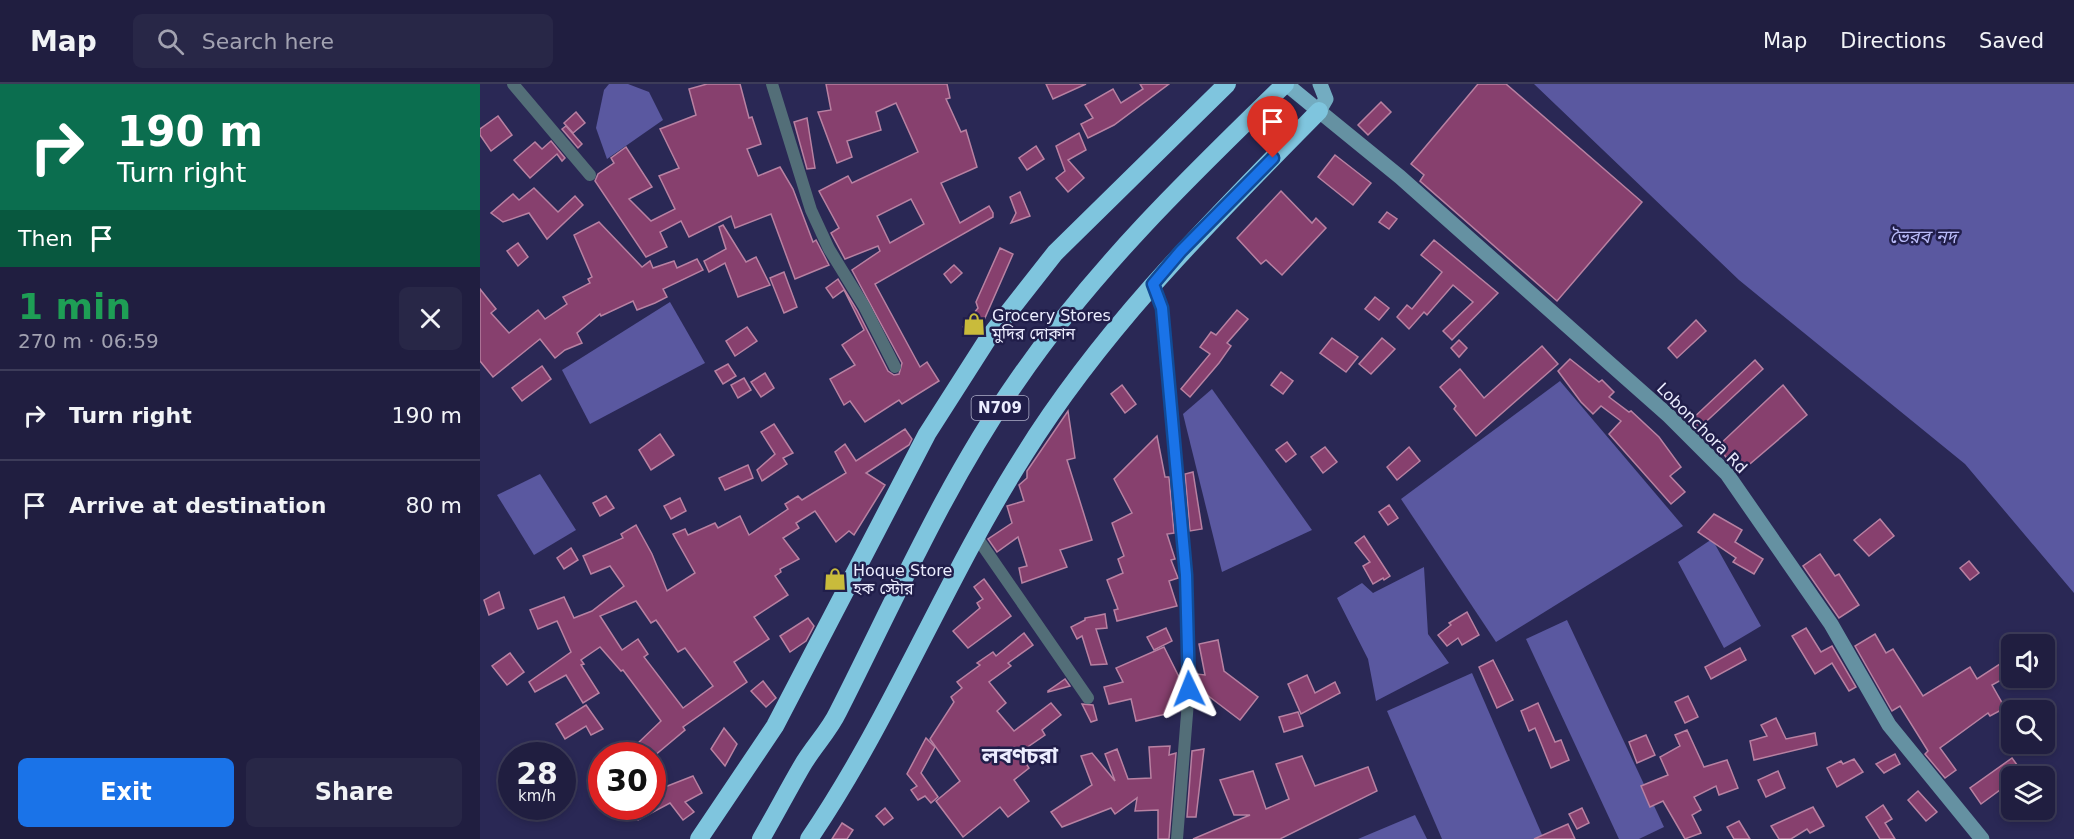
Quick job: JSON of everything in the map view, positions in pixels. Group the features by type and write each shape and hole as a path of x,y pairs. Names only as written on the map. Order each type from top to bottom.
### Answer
{"highway":[{"path":"699,839 775,726 927,434 988,337 1055,253 1227,84"},
{"name":"N709","path":"761,839 837,715 901,581 969,455 1017,381 1065,316 1114,257 1285,84"},
{"path":"809,839 845,786 886,713 976,536 1024,454 1108,336 1181,251 1319,111"},
{"name":"N709","path":"748,839 792,786"}],"main road":[{"path":"1285,84 1319,111 1326,99 1320,84"}],"street":[{"path":"513,84 590,175"},
{"path":"772,84 812,210 829,249 864,306 895,367"},
{"name":"Lobonchora Rd","path":"1319,111 1400,177 1617,369 1727,474 1831,624 1889,725 1982,839"},
{"path":"1153,284 1162,308 1186,575 1189,689 1177,839"},
{"path":"976,536 1088,698"}],"water":[{"path":"609,84 628,84 649,92 663,120 607,159 596,128 604,90"},
{"name":"ভৈরব নদ","path":"1534,84 2074,84 2074,593 1965,464 1739,280"},
{"path":"670,302 705,363 590,424 562,370"},
{"path":"1560,381 1683,526 1496,642 1401,499"},
{"path":"1212,389 1312,530 1222,572 1183,414"},
{"path":"540,474 576,530 534,555 497,495"},
{"path":"1712,539 1761,626 1724,648 1678,562"},
{"path":"1424,567 1428,634 1449,663 1376,701 1368,659 1337,598 1362,583 1373,593"},
{"path":"1567,620 1664,827 1639,839 1619,839 1526,639"},
{"path":"1472,673 1543,837 1537,839 1442,839 1387,711"},
{"path":"1415,815 1427,839 1358,839"}],"building":[{"path":"707,84 740,84 749,118 752,117 761,144 747,149 758,176 780,167 793,189 813,242 816,240 829,265 795,279 771,214 735,228 731,216 689,237 681,221 660,232 667,247 646,257 595,181 598,174 614,163 611,158 626,147 652,187 629,199 651,221 675,209 659,176 679,168 660,129 696,115 689,89"},
{"path":"826,84 947,84 950,98 946,99 961,132 966,130 977,167 941,183 960,223 989,206 993,213 993,217 875,284 920,367 927,362 939,381 902,404 899,400 865,422 850,401 844,405 830,379 855,365 842,345 864,330 844,290 833,298 826,288 838,279 857,310 888,371 894,375 899,374 902,363 852,270 880,251 878,246 845,259 831,233 839,228 819,191 848,176 852,183 918,152 896,103 876,112 881,130 847,141 852,157 837,163 818,112 831,110","holes":["911,199 924,224 890,243 877,216"]},
{"path":"1046,84 1086,84 1053,99"},
{"path":"1140,84 1169,84 1114,125 1088,138 1081,124 1093,118 1085,105 1113,89 1121,103 1143,89"},
{"path":"1478,84 1506,84 1642,202 1557,301 1420,181 1424,175 1411,164"},
{"path":"1381,102 1391,112 1368,135 1358,125"},
{"path":"576,112 585,123 573,133 564,123"},
{"path":"498,116 512,135 491,151 480,135 480,129"},
{"path":"807,118 815,168 807,169 794,122"},
{"path":"566,126 582,144 578,148 562,129"},
{"path":"1079,133 1086,150 1068,160 1084,178 1068,192 1056,178 1065,171 1056,146"},
{"path":"551,141 565,158 562,161 557,154 530,178 514,160 535,142 542,149"},
{"path":"1036,146 1044,159 1027,170 1019,158"},
{"path":"1335,155 1371,183 1353,205 1318,177"},
{"path":"534,188 558,212 575,196 583,205 547,239 529,213 503,222 491,213 513,194 519,200"},
{"path":"1281,191 1312,223 1316,218 1326,228 1282,275 1266,260 1261,264 1237,238"},
{"path":"1020,192 1030,216 1011,223 1016,213 1010,197"},
{"path":"1387,212 1397,219 1389,229 1379,222"},
{"path":"599,222 642,267 650,261 653,268 674,261 677,268 697,259 703,270 663,289 667,297 655,303 637,310 633,301 601,316 600,314 577,333 582,343 565,350 555,358 540,339 493,377 480,361 480,289 496,309 491,313 509,333 538,310 545,319 567,304 563,297 590,283 588,279 592,277 574,235"},
{"path":"723,225 746,262 756,257 770,285 738,297 725,263 709,272 704,261 726,249 719,227"},
{"path":"1434,240 1498,293 1452,340 1443,331 1473,302 1453,285 1427,315 1424,312 1409,329 1397,317 1407,305 1412,309 1442,272 1421,255"},
{"path":"518,243 528,257 518,266 507,251"},
{"path":"1000,248 1013,254 984,320 973,335 963,327 978,308 976,302"},
{"path":"954,265 962,273 951,283 944,274"},
{"path":"784,272 797,307 784,313 770,278"},
{"path":"1375,297 1389,308 1379,320 1365,309"},
{"path":"1237,310 1248,319 1227,343 1231,346 1219,363 1190,397 1181,389 1210,354 1200,347 1211,332 1216,335"},
{"path":"1696,320 1706,331 1677,358 1668,348"},
{"path":"747,327 757,341 735,356 726,341"},
{"path":"1332,338 1358,357 1346,372 1320,353"},
{"path":"1382,338 1395,349 1371,374 1359,364"},
{"path":"1459,340 1467,348 1459,357 1451,348"},
{"path":"1542,346 1558,364 1476,436 1440,387 1460,369 1484,398"},
{"path":"1570,359 1599,382 1602,380 1614,392 1609,397 1629,412 1631,411 1659,437 1681,467 1670,476 1685,492 1671,504 1609,434 1621,421 1601,406 1593,414 1558,371"},
{"path":"1755,360 1763,369 1697,430 1689,422"},
{"path":"728,364 736,376 723,384 715,371"},
{"path":"542,366 551,379 522,401 512,388"},
{"path":"1281,372 1293,381 1283,394 1271,385"},
{"path":"765,373 774,388 761,397 751,382"},
{"path":"744,378 751,390 738,398 731,385"},
{"path":"1122,385 1136,404 1125,413 1111,394"},
{"path":"1783,385 1807,415 1744,469 1732,456 1728,460 1718,446"},
{"path":"1068,411 1075,458 1067,460 1092,540 1060,550 1067,567 1022,583 1019,568 1027,566 1018,537 997,552 988,539 1012,523 1007,506 1024,501 1019,485 1027,478 1027,471"},
{"path":"774,424 793,453 783,458 787,464 762,481 757,470 775,454 761,432"},
{"path":"905,429 912,439 909,445 866,473 885,485 854,535 849,531 836,542 815,511 796,523 799,528 783,538 799,559 780,569 781,572 775,576 788,595 754,617 769,639 734,662 747,682 683,727 685,730 666,746 666,742 639,742 661,721 623,670 621,671 600,647 581,660 584,664 581,665 599,693 583,703 566,675 535,692 529,682 571,652 557,621 538,629 530,610 564,597 574,618 592,611 624,586 610,566 591,574 583,556 623,538 621,534 636,525 652,554 667,591 695,573 673,534 685,529 688,535 715,523 718,528 740,516 749,535 788,509 785,504 798,496 802,500 846,473 835,452 845,444 856,461","holes":["636,601 651,623 656,620 678,652 685,648 713,686 683,708 644,657 648,654 638,639 622,650 600,616"]},
{"path":"660,434 674,455 651,470 639,450"},
{"path":"1157,436 1165,477 1169,477 1174,533 1167,534 1175,559 1171,560 1178,578 1169,581 1177,606 1117,621 1114,610 1118,609 1107,580 1123,573 1118,559 1124,556 1112,523 1132,513 1114,479"},
{"path":"1287,442 1296,454 1286,462 1276,450"},
{"path":"1325,447 1337,462 1323,473 1311,457"},
{"path":"1409,447 1420,461 1397,480 1387,467"},
{"path":"748,465 753,478 725,490 719,478"},
{"path":"1193,472 1202,529 1190,531 1185,474"},
{"path":"606,496 614,508 600,516 593,503"},
{"path":"680,498 686,511 671,519 664,506"},
{"path":"1389,505 1398,518 1388,525 1379,512"},
{"path":"1714,514 1742,530 1735,542 1763,559 1754,574 1733,562 1736,558 1698,532"},
{"path":"1880,519 1894,536 1869,556 1854,540"},
{"path":"1364,536 1390,576 1373,584 1363,566 1370,562 1355,543"},
{"path":"571,548 578,560 564,569 557,558"},
{"path":"1820,554 1835,576 1839,574 1859,605 1839,618 1803,566"},
{"path":"1969,561 1979,573 1970,580 1960,568"},
{"path":"984,579 1011,616 968,648 953,631 980,608 977,603 983,599 974,587"},
{"path":"499,592 504,608 489,615 484,600"},
{"path":"1467,612 1479,635 1462,645 1458,638 1447,646 1438,635 1451,625 1449,623"},
{"path":"1105,614 1107,628 1096,629 1107,664 1091,665 1082,636 1077,639 1071,627 1085,618"},
{"path":"808,618 814,626 806,641 790,652 780,636"},
{"path":"1166,628 1172,641 1154,650 1147,637"},
{"path":"1806,628 1821,652 1832,646 1856,687 1849,691 1832,663 1815,674 1792,636"},
{"path":"1024,633 1033,645 1008,663 1011,666 989,682 1006,703 997,711 1014,731 1051,703 1061,715 1042,730 1045,735 1019,753 1029,768 1014,780 1029,801 1008,817 1000,807 963,837 936,801 960,781 930,739 954,702 951,697 962,688 957,682 980,665 977,663 993,652 996,656"},
{"path":"1875,634 1886,653 1893,649 1923,696 1970,667 1977,679 2001,663 2001,680 1992,685 2001,701 2001,710 1990,716 1988,713 1940,748 1956,770 1945,778 1925,754 1928,751 1900,706 1892,711 1855,646"},
{"path":"1218,640 1224,671 1258,697 1240,720 1203,692 1197,692 1197,674 1205,675 1199,644"},
{"path":"1164,647 1180,679 1179,711 1136,721 1131,699 1109,704 1104,687 1123,682 1116,668"},
{"path":"1740,648 1746,660 1711,679 1705,667"},
{"path":"510,653 524,672 507,685 492,666"},
{"path":"1493,660 1513,700 1497,708 1479,667"},
{"path":"1307,675 1315,693 1335,682 1340,693 1301,714 1288,684"},
{"path":"1065,679 1070,686 1048,692 1048,691"},
{"path":"763,681 776,698 766,707 751,691"},
{"path":"1688,696 1698,717 1685,723 1675,702"},
{"path":"1538,703 1555,742 1561,740 1569,760 1551,768 1535,728 1529,731 1521,711"},
{"path":"1082,704 1093,705 1097,720 1091,722"},
{"path":"586,705 603,729 591,735 586,726 565,739 556,724"},
{"path":"1298,712 1303,726 1284,732 1279,717"},
{"path":"1776,718 1786,739 1815,733 1817,745 1754,760 1750,741 1767,736 1761,725"},
{"path":"724,728 737,744 725,766 711,749"},
{"path":"1687,730 1704,767 1727,760 1738,788 1719,795 1716,786 1694,797 1701,810 1692,815 1701,833 1685,839 1663,801 1650,807 1641,786 1668,775 1660,757 1680,746 1675,735"},
{"path":"1646,735 1655,755 1637,763 1629,742"},
{"path":"926,738 935,747 921,773 938,797 931,803 925,796 918,800 911,790 917,786 907,774"},
{"path":"1170,746 1169,755 1176,753 1169,839 1158,839 1158,810 1135,811 1137,798 1115,814 1111,808 1062,827 1051,812 1092,785 1081,756 1092,753 1115,781 1105,754 1117,749 1128,779 1151,778 1149,747"},
{"path":"1204,749 1196,817 1187,817 1192,751"},
{"path":"1895,754 1900,764 1884,773 1876,764"},
{"path":"1302,756 1315,786 1368,767 1377,791 1280,839 1193,839 1250,815 1234,815 1220,780 1253,771 1266,809 1289,799 1276,764"},
{"path":"2012,758 2018,766 2001,766 2001,789 1981,804 1970,788"},
{"path":"1854,759 1863,772 1837,787 1827,768 1841,761 1843,764"},
{"path":"1778,771 1785,788 1766,797 1758,780"},
{"path":"693,776 702,793 685,802 694,812 683,820 670,803 666,805 666,787"},
{"path":"1918,791 1937,812 1926,821 1908,800"},
{"path":"1883,805 1892,819 1885,823 1895,839 1880,839 1866,817"},
{"path":"1813,807 1824,826 1810,833 1807,829 1791,839 1779,839 1771,826"},
{"path":"885,808 893,818 884,825 876,816"},
{"path":"1582,808 1589,823 1577,829 1569,814"},
{"path":"1739,821 1750,839 1734,839 1727,827"},
{"path":"842,823 853,830 847,839 832,839"},
{"path":"1568,824 1575,839 1534,839"}],"place":[{"name":"Grocery Stores মুদির দোকান","path":"974,324"},
{"name":"Hoque Store হক স্টোর","path":"835,579"}],"district":[{"name":"লবণচরা","path":"1020,755"}],"route":[{"path":"1189,689 1186,575 1162,308 1153,284 1181,251 1273,158"}]}
